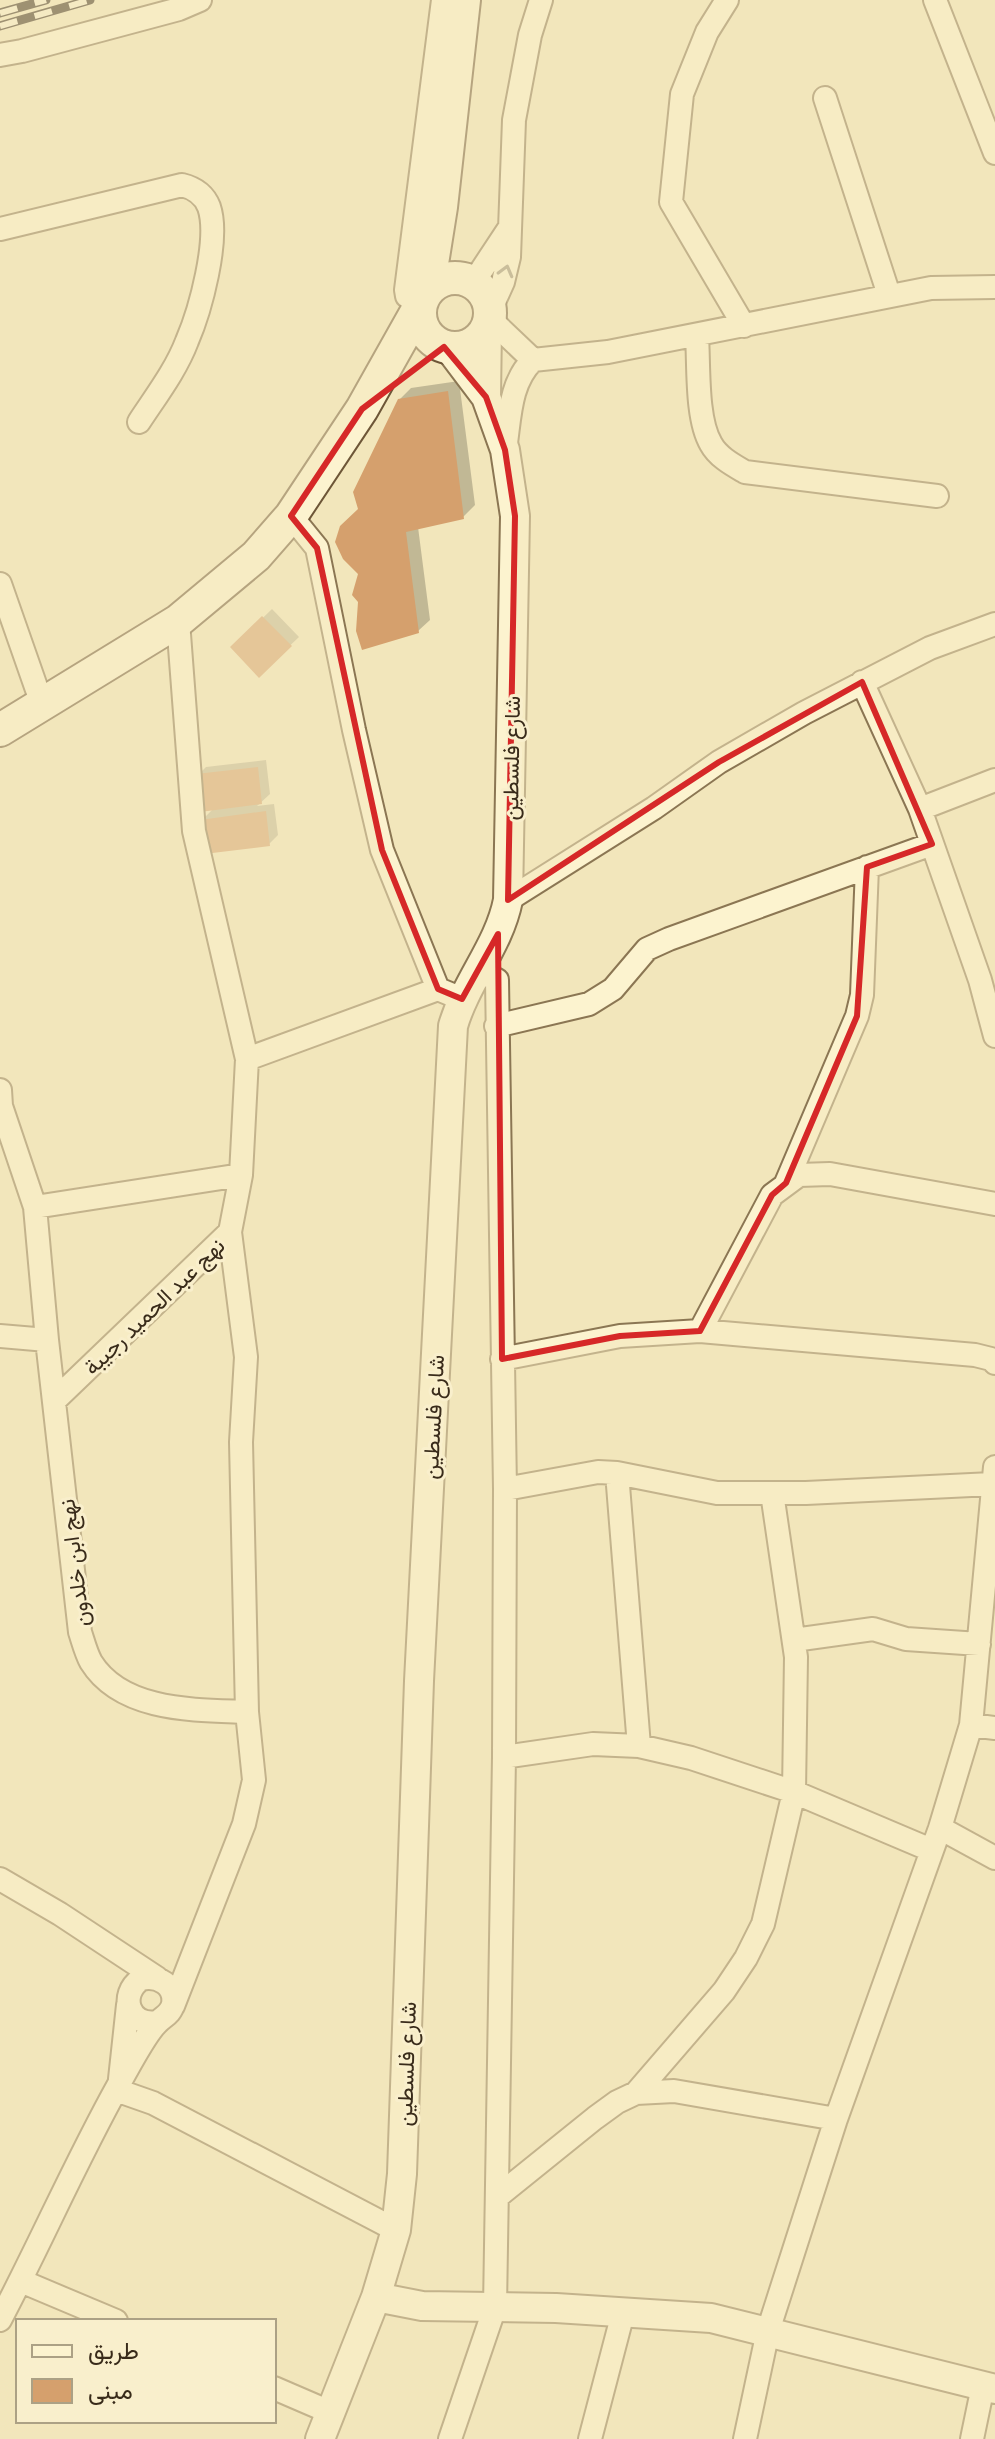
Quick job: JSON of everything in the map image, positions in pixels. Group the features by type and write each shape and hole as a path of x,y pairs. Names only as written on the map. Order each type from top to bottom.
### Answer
{"main road":[{"path":"446,347 431,339 423,329 420,316 441,207 464,0"},
{"path":"362,409 397,377 446,347 471,344 489,320 481,291 469,282 456,261 441,207"},
{"path":"0,730 178,621 256,556 291,516 362,409 430,289 440,281 452,278 469,282"}],"street":[{"path":"0,55 179,9 200,0"},
{"path":"422,301 407,296 406,290 443,0"},
{"path":"486,397 489,320 507,270 514,120 530,35 541,0"},
{"path":"727,0 707,32 682,94 671,202 744,326"},
{"path":"935,0 994,147"},
{"path":"825,98 889,295"},
{"path":"0,229 182,185 195,189 203,197 210,208 212,237 208,270 187,342 139,422"},
{"path":"469,282 510,227"},
{"path":"505,450 515,386 533,360 608,352 697,336 931,288 995,287"},
{"path":"489,320 533,360"},
{"path":"697,336 703,427 711,446 728,463 745,472 937,496"},
{"path":"446,347 486,397"},
{"name":"شارع فلسطين","path":"320,2439 376,2297 396,2230 402,2174 419,1681 453,1026 450,994 479,971 501,927 508,900 515,516 505,450 486,397"},
{"path":"247,1059 450,994 382,850 317,548 291,516"},
{"path":"1,591 42,704"},
{"name":"نهج عبد الحميد رجيبة","path":"55,1400 230,1232 241,1175 247,1059 194,831 178,621"},
{"path":"508,900 654,808 719,762 862,682 930,648 995,624"},
{"path":"862,682 920,809 980,980 995,1036"},
{"path":"920,809 995,780"},
{"path":"496,1026 589,1004 613,989 647,949 932,844"},
{"path":"786,1183 857,1016 862,995 867,867"},
{"path":"450,2439 495,2307 504,1757 502,1184 497,980 479,971"},
{"name":"نهج ابن خلدون","path":"0,1090 1,1106 35,1207 80,1632 90,1661 110,1681 140,1700 173,1709 247,1712"},
{"path":"700,1331 772,1195 799,1175 830,1174 995,1204"},
{"path":"35,1207 241,1175"},
{"path":"0,2320 118,2086 165,2014 190,1964 244,1824 252,1795 254,1780 247,1712 241,1442 246,1357 230,1232"},
{"path":"502,1359 620,1336 700,1331 975,1355 995,1363"},
{"path":"0,1336 47,1340"},
{"path":"505,1489 598,1472 717,1493 772,1493 994,1476 971,1725 940,1828 836,2119 768,2331 745,2439"},
{"path":"617,1473 639,1746"},
{"path":"636,2093 724,1991 746,1958 763,1924 794,1792 794,1640 772,1493"},
{"path":"794,1640 873,1629 906,1639 979,1644"},
{"path":"971,1725 995,1728"},
{"path":"504,1757 593,1744 639,1746 691,1758 794,1792 931,1850"},
{"path":"940,1828 995,1858"},
{"path":"0,1879 107,1945 162,1981 171,1990 165,2014 150,2023 136,2018 107,1945"},
{"path":"118,2086 129,1997 141,1979 162,1981 190,1964"},
{"path":"118,2086 396,2230"},
{"path":"497,2197 595,2118 636,2093 674,2091 836,2119"},
{"path":"21,2281 111,2319"},
{"path":"376,2297 422,2306 711,2318 768,2331 989,2388 972,2439"},
{"path":"590,2439 623,2313"},
{"path":"276,2389 332,2413"}],"highlighted area":[{"path":"444,347 486,397 505,450 515,516 508,900 719,762 862,682 932,844 867,867 857,1016 786,1183 772,1195 700,1331 620,1336 502,1359 498,934 462,999 438,989 382,850 317,548 291,516 362,409"}],"building":[{"path":"448,391 464,519 406,532 419,633 362,650 356,631 358,602 352,595 358,574 343,559 335,542 340,526 358,509 353,492 398,399"},
{"path":"262,616 292,646 259,678 230,647"},
{"path":"258,767 262,804 200,812 196,774"},
{"path":"266,811 270,846 204,854 200,820"}],"railway":[{"path":"0,13 46,0"},
{"path":"0,26 90,0"}]}
